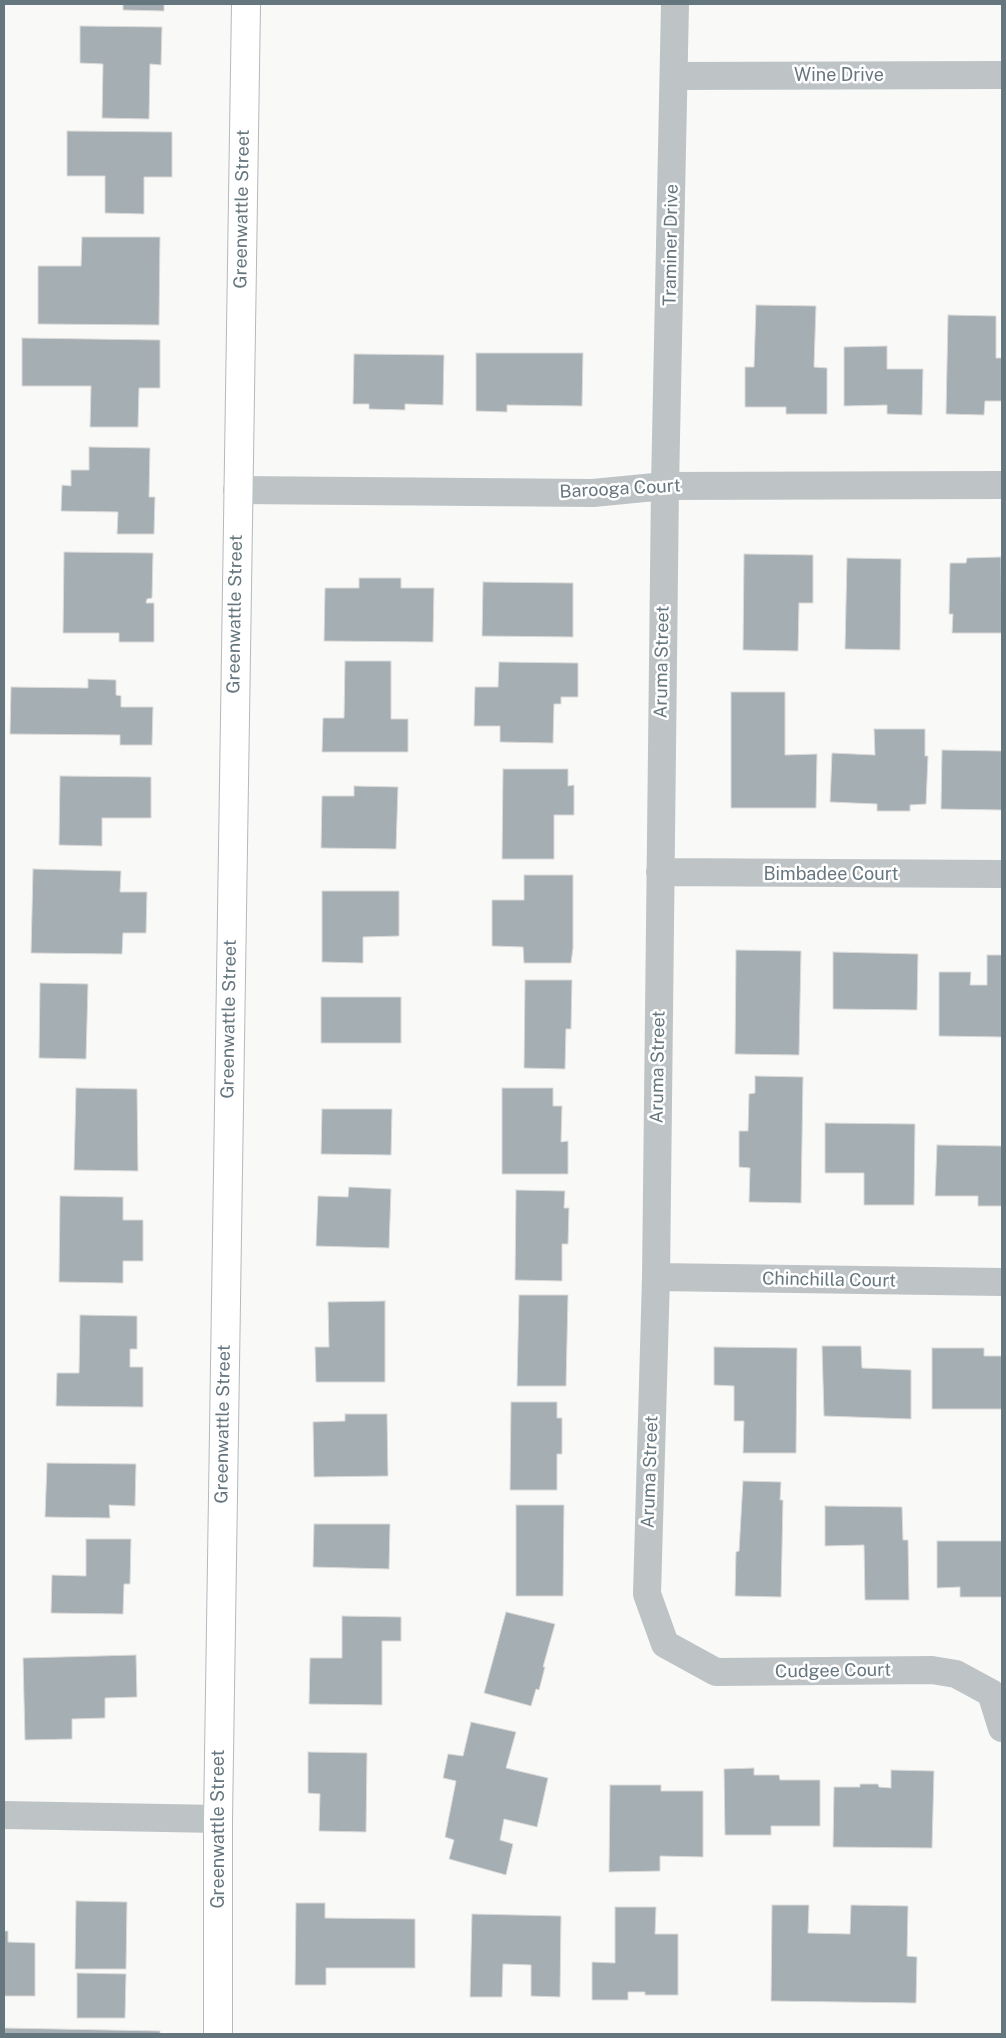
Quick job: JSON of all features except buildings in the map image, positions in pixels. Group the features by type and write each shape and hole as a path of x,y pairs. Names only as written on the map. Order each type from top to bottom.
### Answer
{"main road":[{"name":"Greenwattle Street","path":"218,2034 218,1819 237,490 246,4"}],"street":[{"name":"Traminer Drive","path":"665,486 675,4"},
{"name":"Wine Drive","path":"675,76 1002,75"},
{"name":"Barooga Court","path":"237,490 593,493 665,486 1002,485"},
{"name":"Aruma Street","path":"665,486 656,1277 647,1594 665,1644"},
{"name":"Bimbadee Court","path":"660,872 1002,874"},
{"name":"Chinchilla Court","path":"656,1277 1002,1282"},
{"name":"Cudgee Court","path":"665,1644 716,1672 932,1670 956,1674 997,1690"},
{"path":"997,1690 1002,1728"},
{"path":"4,1815 218,1819"}]}
